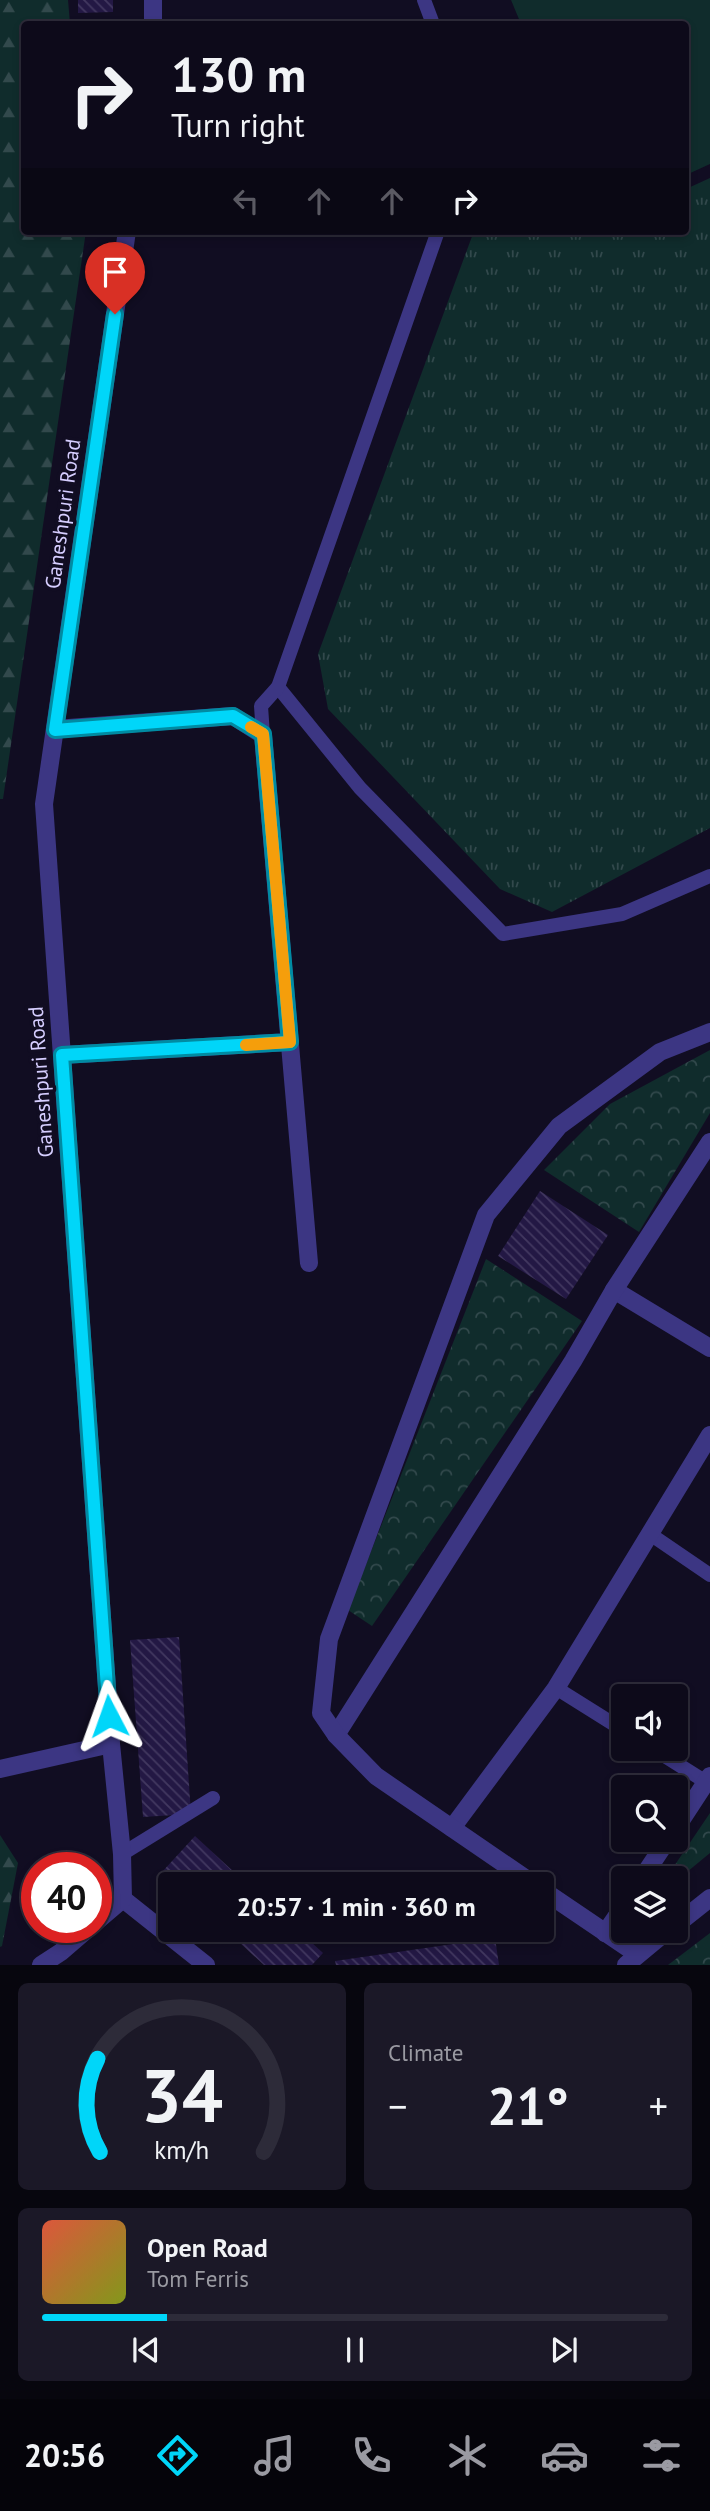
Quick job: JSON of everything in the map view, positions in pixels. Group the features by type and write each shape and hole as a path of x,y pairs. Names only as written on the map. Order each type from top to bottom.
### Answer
{"street":[{"path":"153,0 153,21"},
{"name":"Ganeshpuri Road","path":"123,1899 122,1854 111,1744 44,804 126,235"},
{"path":"55,730 233,716 263,734 309,1263"},
{"path":"516,1872 376,1776 336,1735 321,1713 329,1639 486,1215 559,1126 660,1052 710,1031"},
{"path":"62,1055 290,1042"},
{"path":"336,1735 573,1362 614,1290 710,1142"},
{"path":"614,1290 710,1348"},
{"path":"452,1828 556,1688 710,1435"},
{"path":"0,1769 111,1744"},
{"path":"688,1810 708,1779"},
{"path":"554,1898 605,1933 631,1960 652,1943"},
{"path":"688,1915 710,1898"},
{"path":"112,1908 123,1899 197,1962"},
{"path":"605,1933 611,1924"},
{"path":"41,1965 71,1943"}],"lane":[{"path":"424,0 432,21"},
{"path":"263,734 261,706 278,687 437,235"},
{"path":"278,687 360,788 503,934 622,914 710,876"},
{"path":"650,1534 710,1575"},
{"path":"556,1688 611,1722"},
{"path":"675,1761 708,1779"},
{"path":"122,1854 213,1798"}],"green space":[{"path":"0,0 68,0 70,21 21,21 21,235 85,235 3,799 0,799"},
{"path":"511,0 710,0 710,164 689,174 689,21 520,21"},
{"path":"710,178 710,828 552,912 500,889 328,709 318,654 473,235 689,235 689,188"},
{"path":"710,1050 710,1113 639,1232 544,1170 610,1104"},
{"path":"486,1259 582,1321 372,1626 348,1610"},
{"path":"710,1813 710,1853 688,1871 688,1866 674,1866 684,1852 688,1852 688,1846"},
{"path":"0,1835 18,1863 0,1947"},
{"path":"710,1933 710,1965 668,1965"}],"building":[{"path":"78,0 113,0 113,12 78,13"},
{"path":"540,1191 608,1235 566,1299 498,1256"},
{"path":"179,1637 191,1814 143,1817 130,1640"},
{"path":"195,1836 234,1872 162,1872"},
{"path":"239,1942 311,1942 323,1953 312,1965 264,1965"},
{"path":"467,1942 496,1942 499,1965 336,1965 335,1961"}],"slow traffic":[{"path":"246,1045 290,1042 263,734 251,727"}],"route":[{"path":"109,1716 62,1055 290,1042 263,734 233,716 55,730 115,314"}]}
